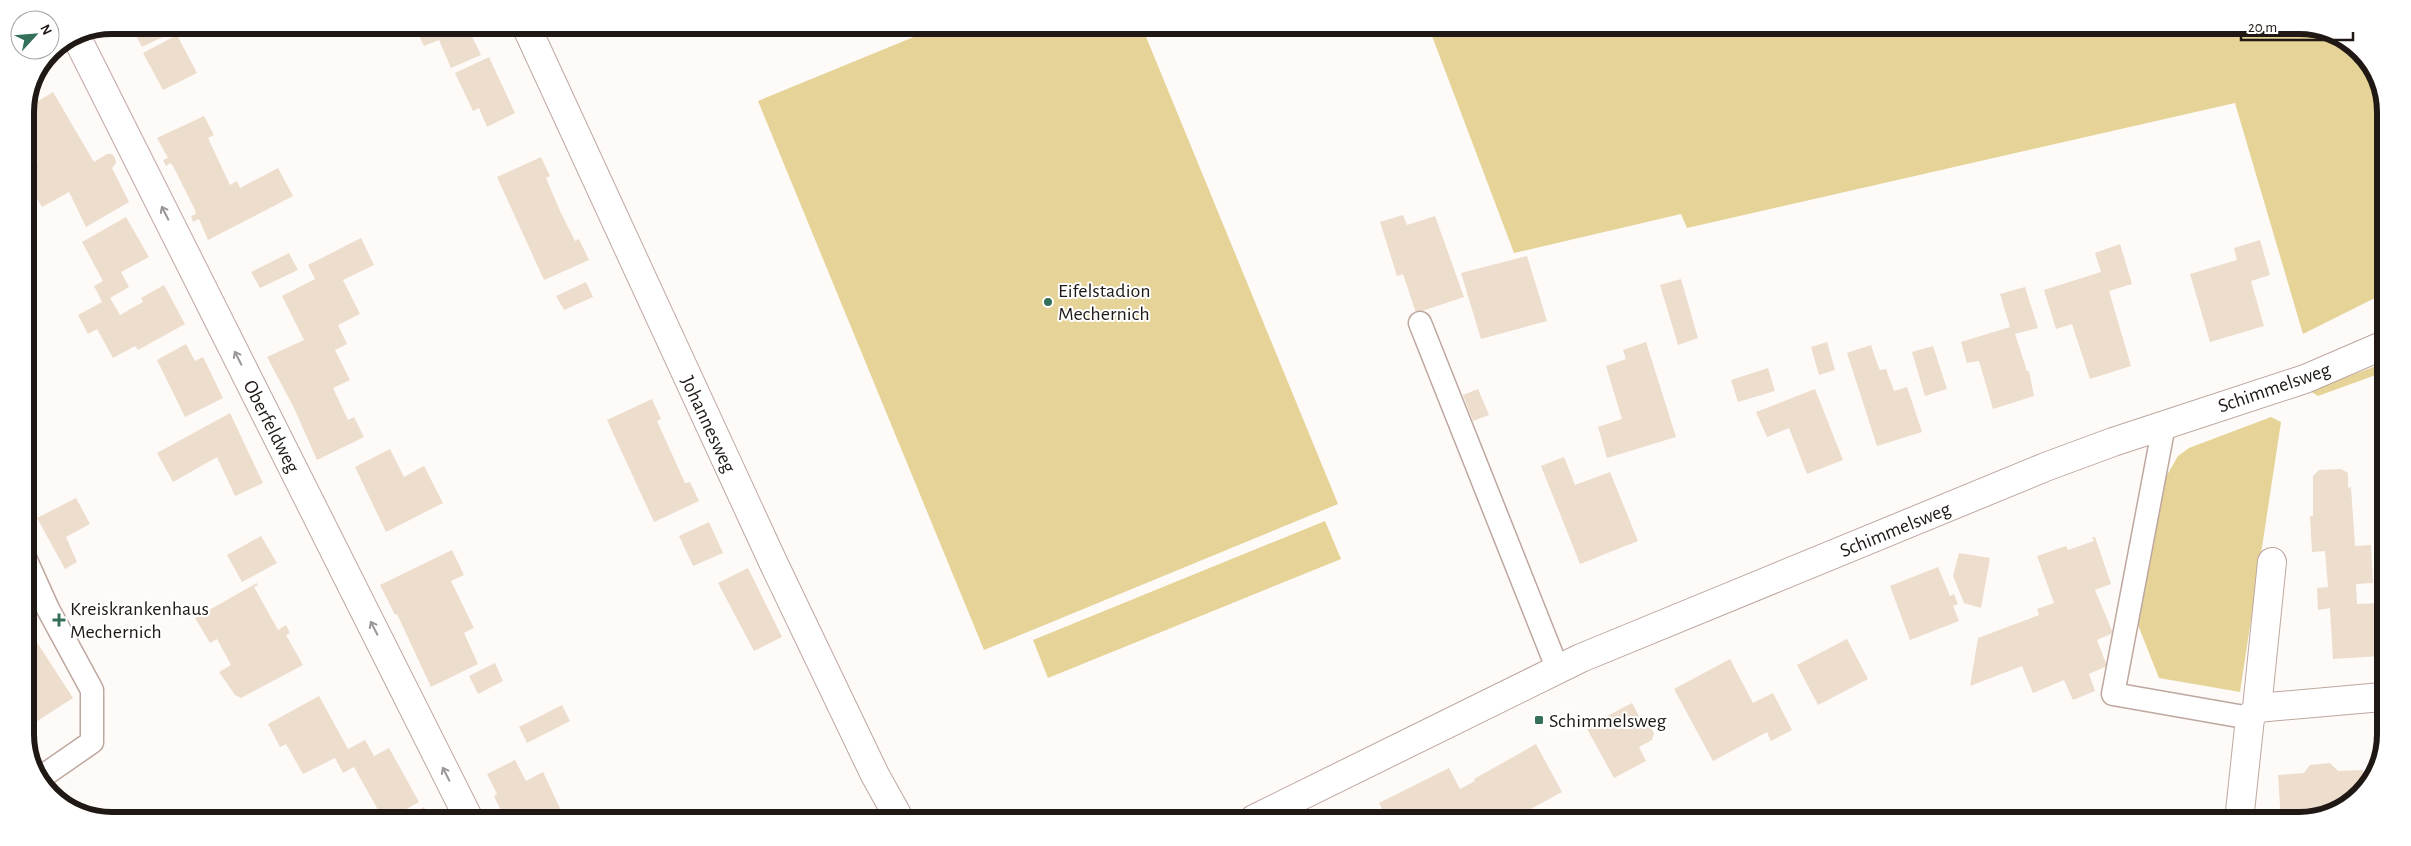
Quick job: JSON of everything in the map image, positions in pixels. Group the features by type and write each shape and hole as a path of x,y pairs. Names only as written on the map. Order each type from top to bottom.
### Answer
{"street":[{"name":"Johannesweg","path":"538,34 773,562 875,776 896,812"},
{"name":"Oberfeldweg","path":"79,42 465,812"},
{"name":"Schimmelsweg","path":"1268,812 1590,654 2048,466 2164,425 2305,379 2377,348"},
{"path":"2240,812 2272,562"},
{"path":"2254,713 2377,698"}],"lane":[{"path":"1420,323 1558,670"},
{"path":"2164,425 2113,694 2254,713"},
{"path":"34,578 48,609 92,690 92,742 45,775"}],"shaded area":[{"name":"Eifelstadion Mechernich","path":"921,34 1145,34 1338,504 984,650 758,101"},
{"path":"1431,34 2299,34 2315,35 2343,47 2361,64 2375,91 2377,107 2377,297 2303,334 2235,103 1687,228 1681,214 1514,253"},
{"path":"2377,366 2377,375 2318,396 2310,391"},
{"path":"2271,417 2281,422 2240,692 2159,678 2136,620 2159,500 2167,475 2178,456 2189,448"},
{"path":"1325,521 1341,559 1048,678 1033,640"}],"building":[{"path":"135,34 169,34 142,47"},
{"path":"418,34 471,34 481,55 451,68 439,40 424,46"},
{"path":"177,35 197,73 163,90 143,53"},
{"path":"489,57 515,113 487,127 479,108 473,111 455,73"},
{"path":"53,92 94,162 107,154 112,154 115,158 116,163 112,168 129,202 86,227 69,192 42,207 34,193 34,164 38,161 34,154 35,103"},
{"path":"204,116 214,135 208,138 230,185 237,181 240,188 278,168 293,196 208,240 199,219 193,222 191,216 196,214 195,210 173,166 170,163 166,166 163,160 168,158 157,138"},
{"path":"541,157 550,176 546,178 560,211 575,241 579,239 589,260 544,280 497,177"},
{"path":"1403,215 1407,225 1435,216 1464,297 1416,313 1403,274 1397,276 1380,222"},
{"path":"126,217 149,257 121,272 129,287 110,298 120,315 143,302 141,298 164,285 185,324 138,350 135,346 113,358 97,329 88,334 78,315 102,302 94,286 103,281 82,242"},
{"path":"361,238 374,265 343,280 360,314 338,325 347,344 335,350 350,380 333,388 348,420 354,417 364,437 317,460 294,408 267,357 304,340 282,296 315,279 308,265"},
{"path":"2260,240 2270,275 2251,281 2264,326 2210,342 2190,274 2237,260 2234,248"},
{"path":"2120,244 2132,284 2109,291 2131,366 2090,379 2072,324 2056,329 2044,290 2101,272 2095,253"},
{"path":"289,253 298,270 260,288 251,272"},
{"path":"1527,256 1547,321 1481,339 1461,273"},
{"path":"1681,279 1698,338 1678,345 1660,285"},
{"path":"586,282 593,297 564,310 556,296"},
{"path":"2025,287 2038,328 2015,334 2027,371 2029,371 2034,396 1993,409 1979,361 1967,363 1961,342 2010,327 2000,294"},
{"path":"1646,342 1676,437 1607,458 1598,427 1622,419 1606,366 1626,359 1623,350"},
{"path":"1827,342 1835,370 1819,375 1811,347"},
{"path":"186,344 195,361 203,357 223,398 185,417 157,360"},
{"path":"1871,345 1880,370 1886,369 1894,391 1907,387 1922,432 1877,446 1847,353"},
{"path":"1933,346 1947,389 1925,396 1912,352"},
{"path":"1768,368 1775,391 1738,402 1731,380"},
{"path":"1478,389 1489,415 1473,421 1463,395"},
{"path":"1815,389 1843,460 1807,474 1789,428 1767,437 1756,412"},
{"path":"652,399 661,419 657,421 685,483 690,482 699,501 654,522 607,420"},
{"path":"230,413 263,483 235,496 217,457 173,482 157,453"},
{"path":"390,449 404,477 424,466 443,503 386,532 355,467"},
{"path":"1564,457 1575,485 1610,472 1638,541 1580,564 1541,466"},
{"path":"2341,469 2348,473 2348,488 2351,487 2355,546 2371,545 2373,583 2356,584 2357,604 2377,603 2377,656 2333,659 2330,608 2318,610 2317,588 2328,587 2325,551 2312,552 2310,516 2313,516 2313,476 2319,470"},
{"path":"76,498 90,524 66,537 77,562 65,569 37,518"},
{"path":"709,522 723,553 693,566 679,536"},
{"path":"261,536 277,563 242,582 227,555"},
{"path":"2092,537 2095,537 2111,584 2095,590 2113,633 2097,640 2107,666 2089,674 2095,691 2073,700 2064,680 2033,693 2022,666 1970,686 1978,638 2039,615 2037,609 2054,603 2037,556 2066,546 2068,550 2094,541"},
{"path":"452,550 464,575 451,581 474,628 464,633 478,664 431,687 397,614 395,615 380,585"},
{"path":"1959,553 1990,558 1981,608 1964,603 1953,576"},
{"path":"1938,567 1950,596 1954,594 1958,604 1953,606 1959,621 1910,640 1890,586"},
{"path":"748,568 782,637 754,651 718,583"},
{"path":"257,583 258,585 254,587 278,630 286,625 290,633 286,635 303,665 241,698 235,695 219,672 231,665 217,639 210,643 195,618"},
{"path":"34,638 73,698 34,723"},
{"path":"1847,639 1868,679 1818,705 1797,665"},
{"path":"1730,659 1753,703 1773,693 1792,730 1771,741 1767,732 1713,761 1674,689"},
{"path":"495,663 503,681 478,694 469,676"},
{"path":"319,696 348,749 365,740 374,756 389,748 419,802 401,812 379,812 354,767 343,773 335,758 303,774 286,744 280,747 268,724"},
{"path":"1632,703 1643,724 1650,726 1654,733 1652,740 1639,747 1646,761 1614,778 1586,727"},
{"path":"562,705 570,721 527,743 519,727"},
{"path":"1536,744 1562,792 1525,812 1384,812 1379,803 1449,768 1460,789 1475,781 1474,779"},
{"path":"515,760 526,781 543,772 562,812 502,812 494,796 497,794 487,774"},
{"path":"2330,763 2338,771 2363,770 2364,778 2343,799 2334,804 2315,811 2280,812 2278,775 2304,773 2310,765"},
{"path":"424,807 426,812 414,812"}],"place":[{"name":"Eifelstadion Mechernich","path":"1048,302"},
{"name":"Kreiskrankenhaus Mechernich","path":"59,620"},
{"name":"Schimmelsweg","path":"1539,720"}]}
